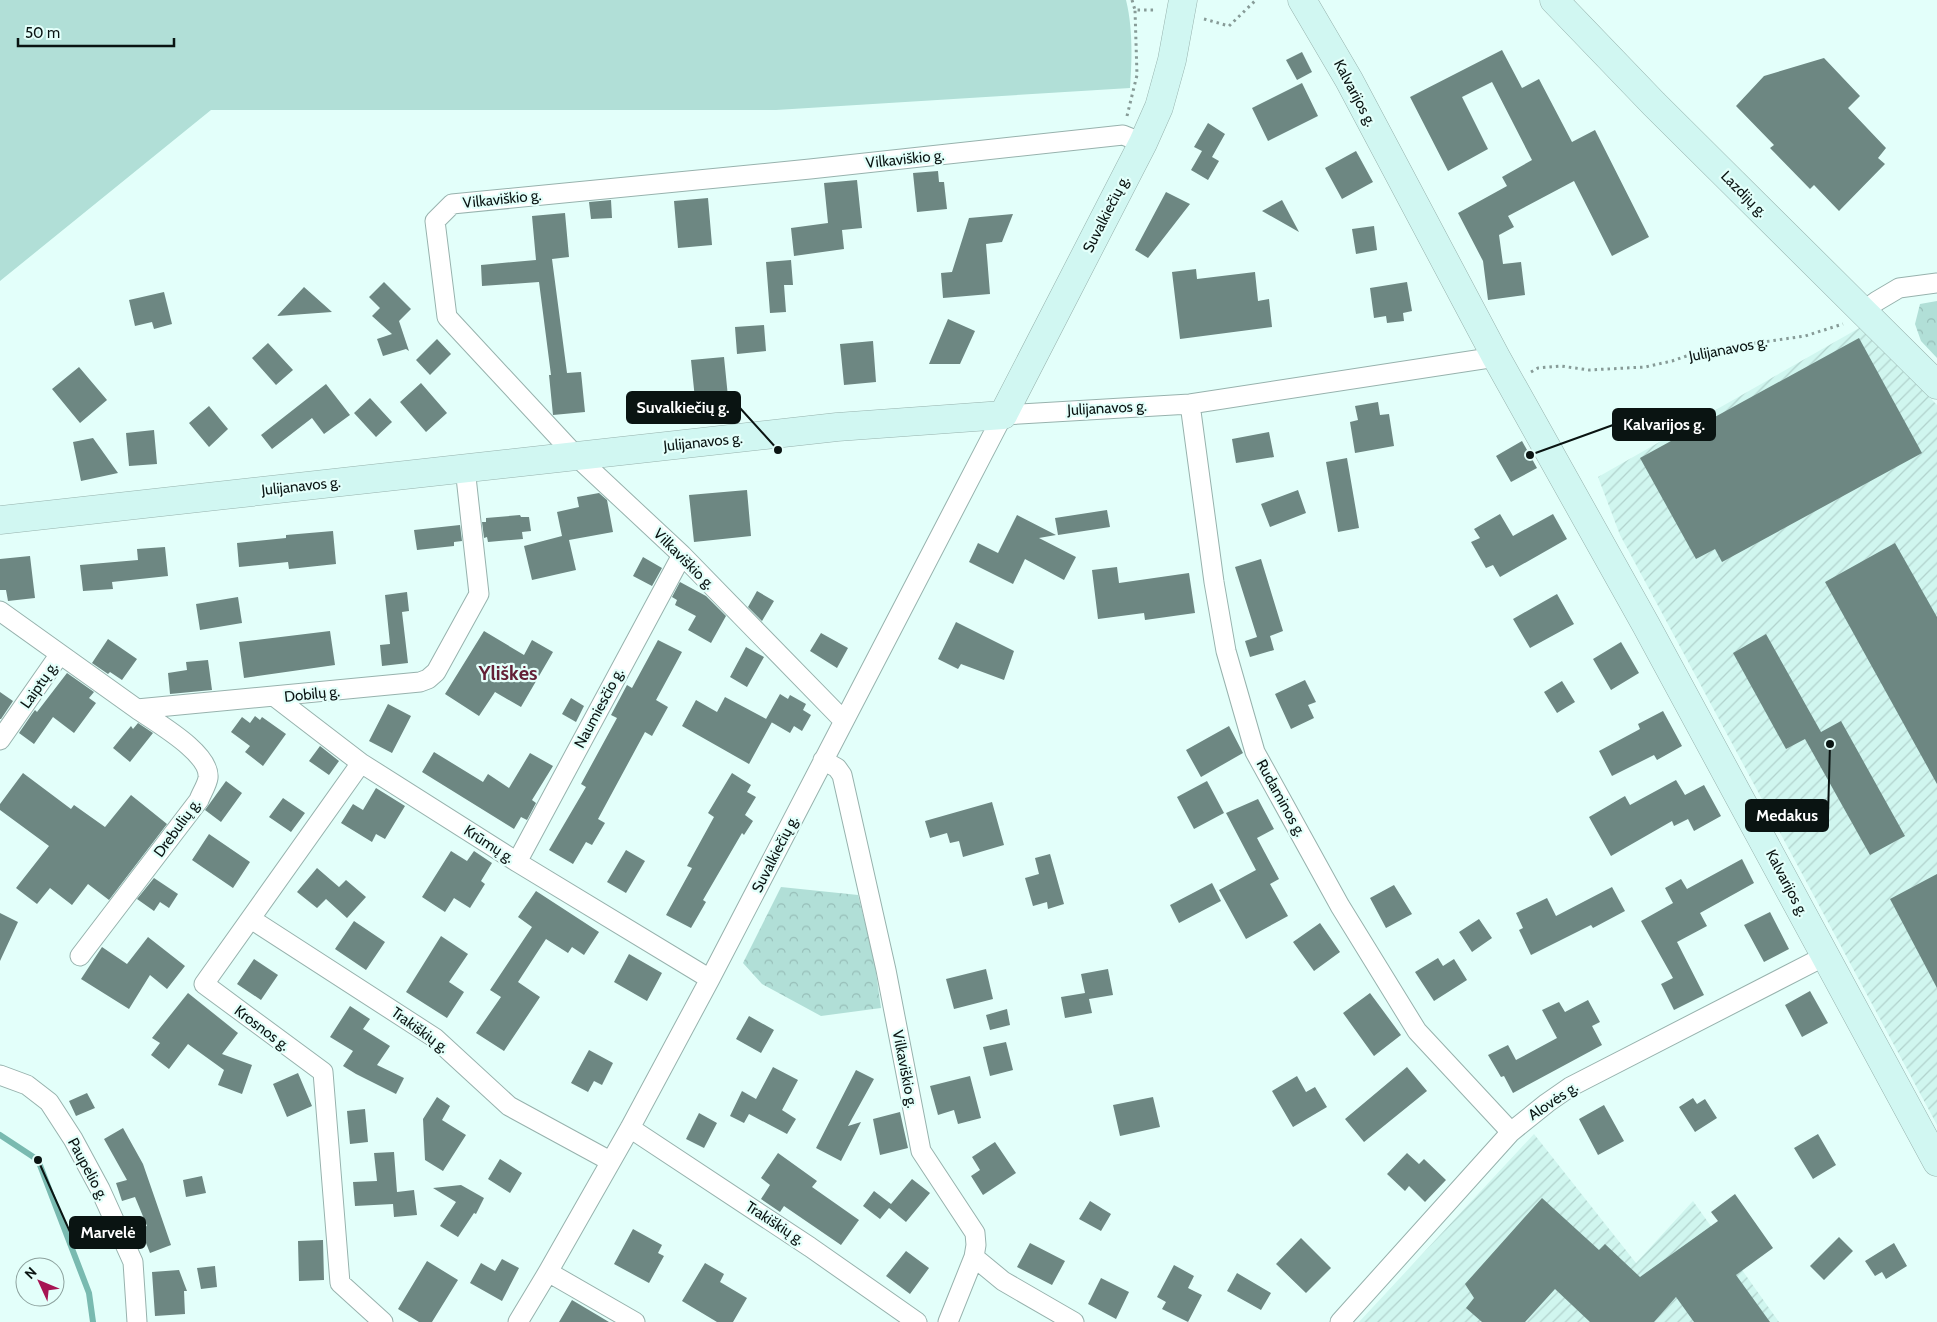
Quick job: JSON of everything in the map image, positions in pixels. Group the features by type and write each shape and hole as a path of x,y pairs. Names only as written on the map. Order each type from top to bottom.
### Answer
{"main road":[{"name":"Suvalkiečių g.","path":"1002,415 1133,139 1159,107 1172,60 1183,0"},
{"name":"Kalvarijos g.","path":"1302,0 1349,80 1496,357 1622,582 1937,1162"},
{"name":"Lazdijų g.","path":"1554,0 1654,104 1937,385"},
{"name":"Julijanavos g.","path":"0,520 837,426 1002,415"}],"street":[{"name":"Vilkaviškio g.","path":"843,720 682,554 576,456 447,317 435,221 452,204 1133,139"},
{"path":"1862,312 1899,288 1937,283"},
{"name":"Julijanavos g.","path":"1002,415 1190,404 1496,357"},
{"name":"Rudaminos g.","path":"1190,404 1214,582 1226,651 1255,752 1340,906 1417,1031 1511,1132"},
{"name":"Suvalkiečių g.","path":"548,1272 630,1128 710,979 1002,415"},
{"name":"Dobilų g.","path":"137,709 275,697 420,682 428,679 436,672 479,594 465,468"},
{"name":"Naumiesčio g.","path":"517,862 682,554"},
{"path":"0,611 137,709"},
{"name":"Laiptų g.","path":"0,740 60,654"},
{"name":"Krūmų g.","path":"275,697 361,762 517,862 710,979"},
{"name":"Drebulių g.","path":"80,956 198,800 208,778 204,764 188,744 137,709"},
{"name":"Vilkaviškio g.","path":"823,760 837,768 842,775 886,970 921,1151 975,1233 974,1258"},
{"name":"Krosnos g.","path":"361,762 204,984 323,1072 340,1282 383,1322"},
{"name":"Trakiškių g.","path":"251,919 436,1038 509,1106 610,1161"},
{"name":"Alovės g.","path":"1340,1322 1511,1132 1547,1102 1570,1087 1825,956"},
{"name":"Paupelio g.","path":"0,1075 27,1085 49,1102 73,1139 100,1188 133,1262 138,1322"},
{"name":"Trakiškių g.","path":"630,1128 810,1246 917,1322"},
{"path":"948,1322 974,1258 1003,1281 1074,1322"},
{"path":"518,1322 548,1272 635,1322"}],"path":[{"path":"1133,139 1137,75 1135,10"},
{"name":"Julijanavos g.","path":"1510,381 1538,368 1560,366 1590,370 1646,367 1702,351 1805,336 1839,327 1862,312"}],"shaded area":[{"path":"1861,327 1937,405 1937,1125 1620,535 1598,477"},
{"path":"1534,1134 1636,1263 1693,1201 1779,1322 1359,1322"}],"green space":[{"path":"0,0 1126,0 1130,21 1130,88 776,110 211,110 0,281"},
{"path":"1937,301 1937,358 1921,341 1915,324 1920,304"},
{"path":"781,887 858,895 874,958 881,1008 821,1016 762,984 743,963"}],"building":[{"path":"1502,50 1522,88 1539,79 1572,142 1595,130 1649,237 1612,256 1574,181 1508,216 1514,227 1499,235 1503,264 1521,262 1525,295 1488,300 1483,261 1458,213 1507,186 1502,177 1532,160 1492,82 1462,97 1488,149 1448,171 1410,97"},
{"path":"1302,52 1312,72 1297,80 1286,60"},
{"path":"1824,58 1860,96 1848,108 1886,148 1878,158 1885,164 1839,211 1814,185 1810,189 1770,148 1774,145 1736,106 1764,76"},
{"path":"1302,83 1318,116 1268,141 1252,108"},
{"path":"1208,123 1225,134 1212,157 1219,161 1208,180 1191,170 1202,151 1194,147"},
{"path":"1356,151 1373,182 1342,199 1325,168"},
{"path":"938,171 939,182 944,182 947,209 917,212 913,173"},
{"path":"857,180 862,228 842,230 844,249 794,256 791,228 828,223 824,183"},
{"path":"1166,192 1190,204 1148,258 1135,250"},
{"path":"708,198 712,245 678,248 674,201"},
{"path":"611,200 612,218 591,219 589,202"},
{"path":"1282,200 1299,232 1262,211"},
{"path":"565,213 569,257 552,259 567,373 581,372 585,412 553,415 549,375 551,375 539,282 482,286 481,265 536,260 532,216"},
{"path":"1013,214 1002,242 986,244 990,294 943,298 941,273 952,272 969,218"},
{"path":"1374,226 1377,250 1356,254 1352,229"},
{"path":"791,260 793,285 784,285 786,312 770,313 766,262"},
{"path":"1196,269 1197,279 1255,272 1258,301 1269,299 1272,327 1180,339 1172,272"},
{"path":"384,282 411,309 399,321 409,351 406,349 383,356 377,339 392,334 372,316 380,308 369,297"},
{"path":"1407,282 1412,311 1403,313 1404,321 1387,323 1386,316 1374,318 1370,288"},
{"path":"304,287 332,312 277,316"},
{"path":"164,292 172,324 154,329 152,322 135,326 129,300"},
{"path":"948,319 975,331 960,364 929,364"},
{"path":"764,325 766,351 737,354 735,327"},
{"path":"1859,338 1922,453 1722,562 1715,549 1696,559 1640,458"},
{"path":"437,339 451,354 430,375 416,360"},
{"path":"873,341 876,382 844,385 840,344"},
{"path":"268,343 293,370 276,385 252,358"},
{"path":"724,357 728,397 695,399 691,360"},
{"path":"79,367 107,400 80,423 52,389"},
{"path":"421,383 447,413 426,432 400,402"},
{"path":"326,384 350,415 324,434 312,418 272,449 261,435"},
{"path":"370,398 392,422 376,437 354,413"},
{"path":"1378,402 1380,415 1389,414 1394,446 1355,453 1350,422 1358,420 1355,406"},
{"path":"209,406 228,429 209,447 189,423"},
{"path":"154,430 157,464 129,466 126,433"},
{"path":"1269,432 1274,457 1236,463 1232,439"},
{"path":"93,438 118,473 81,481 73,442"},
{"path":"1522,441 1537,468 1511,482 1496,456"},
{"path":"1347,458 1359,528 1338,532 1326,462"},
{"path":"747,490 751,536 694,542 689,495"},
{"path":"1298,490 1306,513 1270,527 1261,504"},
{"path":"599,493 607,500 613,532 569,540 576,570 532,580 524,546 562,536 557,512 579,507 577,497"},
{"path":"1107,510 1110,527 1058,535 1055,518"},
{"path":"1500,514 1513,536 1553,514 1567,539 1500,577 1493,565 1486,568 1471,542 1480,538 1474,529"},
{"path":"520,515 521,517 529,517 531,531 522,532 523,539 488,542 487,537 484,538 482,522 486,522 486,518"},
{"path":"1017,515 1056,535 1039,538 1076,557 1064,580 1025,559 1013,584 969,562 978,543 998,553"},
{"path":"460,525 462,541 454,542 454,546 417,550 414,530"},
{"path":"333,531 336,564 289,569 288,562 239,567 237,543 286,538 286,535"},
{"path":"1895,543 1937,617 1937,784 1825,582"},
{"path":"165,547 168,576 112,582 113,589 83,591 80,565 138,560 137,549"},
{"path":"30,556 35,598 8,601 6,590 0,590 0,559"},
{"path":"643,557 662,568 652,586 633,576"},
{"path":"1261,559 1283,631 1270,636 1274,650 1250,657 1245,641 1257,637 1235,567"},
{"path":"1117,567 1119,583 1189,573 1195,613 1145,620 1144,613 1098,619 1092,570"},
{"path":"680,582 706,596 726,616 711,643 688,630 696,616 675,605 677,600 672,597"},
{"path":"757,591 774,601 762,621 748,607"},
{"path":"407,592 409,611 402,612 408,663 382,666 380,645 390,644 385,595"},
{"path":"1557,594 1574,624 1530,648 1513,619"},
{"path":"238,597 242,623 200,630 196,604"},
{"path":"956,622 1014,651 1004,680 961,664 958,669 938,659"},
{"path":"330,631 335,665 244,678 239,642"},
{"path":"484,631 524,655 532,640 553,652 521,707 495,692 479,716 445,694"},
{"path":"821,633 848,648 837,668 810,651"},
{"path":"1766,634 1821,732 1841,721 1905,836 1870,855 1805,739 1786,749 1733,653"},
{"path":"108,639 137,659 122,680 110,672 108,674 92,663"},
{"path":"658,640 682,652 656,700 668,707 652,736 645,732 598,819 605,823 592,845 586,842 573,864 549,850 586,787 581,784 617,718 611,715 627,685 632,688"},
{"path":"1621,642 1639,673 1611,690 1593,659"},
{"path":"746,647 764,657 747,687 730,677"},
{"path":"208,660 212,690 170,694 168,673 187,670 186,662"},
{"path":"67,673 94,692 89,698 96,703 74,733 53,717 34,744 19,733 35,710 37,712"},
{"path":"1305,680 1316,702 1308,705 1314,718 1291,729 1275,694"},
{"path":"1562,681 1575,702 1557,713 1544,692"},
{"path":"0,692 13,701 1,719 0,719"},
{"path":"780,694 788,699 790,695 806,704 803,710 811,715 802,731 794,726 790,733 766,719"},
{"path":"725,697 772,722 749,764 682,726 696,700 717,712"},
{"path":"571,698 584,706 576,722 562,714"},
{"path":"388,704 411,716 392,753 369,741"},
{"path":"1663,711 1682,746 1657,760 1654,755 1612,776 1599,751 1640,729 1638,724"},
{"path":"255,716 260,720 262,717 286,734 263,766 245,752 250,746 231,732 242,717 250,723"},
{"path":"138,723 153,733 130,762 113,748 131,726 133,729"},
{"path":"1229,726 1243,753 1201,777 1186,750"},
{"path":"320,746 339,761 329,775 309,761"},
{"path":"434,752 483,782 488,774 509,788 530,753 553,766 532,800 536,803 527,820 521,817 514,829 422,772"},
{"path":"23,773 71,809 74,805 105,827 131,795 167,824 109,900 88,884 72,905 50,888 37,904 16,888 49,846 0,810 0,804"},
{"path":"732,773 751,785 747,792 756,797 745,815 753,821 744,835 742,833 703,900 706,902 691,928 666,915 692,868 687,866 714,817 708,813"},
{"path":"1676,780 1685,795 1704,785 1721,816 1694,831 1688,819 1674,826 1672,821 1611,856 1589,817 1625,796 1630,805"},
{"path":"226,781 242,793 221,822 205,810"},
{"path":"1207,781 1224,813 1194,829 1177,797"},
{"path":"376,788 405,806 385,839 376,834 372,842 341,823 353,804 363,810"},
{"path":"283,798 305,813 291,832 269,817"},
{"path":"1258,799 1274,829 1257,838 1279,879 1270,884 1288,916 1246,939 1219,890 1256,870 1226,813"},
{"path":"992,802 1004,845 963,857 959,841 950,843 947,833 930,838 925,821"},
{"path":"209,834 250,862 233,888 192,860"},
{"path":"626,850 645,861 626,893 607,882"},
{"path":"451,851 467,861 474,851 492,863 481,881 485,884 470,908 454,898 445,912 422,897"},
{"path":"1050,854 1064,904 1048,909 1047,902 1033,906 1025,878 1039,874 1035,858"},
{"path":"1742,859 1754,883 1700,913 1707,926 1677,942 1704,995 1674,1010 1661,984 1673,978 1641,921 1673,903 1665,888 1681,879 1687,889"},
{"path":"317,868 339,887 346,880 366,897 347,918 326,899 317,908 297,892"},
{"path":"1937,874 1937,988 1890,899"},
{"path":"154,878 178,894 169,908 160,902 154,911 137,899"},
{"path":"1212,883 1221,901 1179,923 1170,905"},
{"path":"1394,885 1412,914 1386,928 1370,898"},
{"path":"1612,887 1625,911 1593,928 1591,925 1531,955 1519,930 1523,928 1516,913 1547,898 1556,916"},
{"path":"536,891 599,932 584,955 572,947 568,953 546,939 518,982 540,997 504,1051 476,1033 501,997 490,990 532,927 518,917"},
{"path":"1770,912 1789,949 1764,962 1744,925"},
{"path":"0,913 18,922 0,961"},
{"path":"1479,919 1492,938 1472,952 1459,932"},
{"path":"354,921 385,942 366,970 335,949"},
{"path":"1320,923 1340,952 1314,971 1293,942"},
{"path":"441,936 468,954 449,982 464,992 447,1018 406,992"},
{"path":"148,937 185,966 167,989 150,975 129,1009 81,979 102,947 127,964"},
{"path":"629,954 662,973 647,1001 614,982"},
{"path":"1438,958 1443,966 1454,959 1467,980 1434,1001 1415,972"},
{"path":"254,959 278,975 261,1000 237,984"},
{"path":"986,969 993,999 954,1009 946,979"},
{"path":"1108,969 1113,995 1089,999 1092,1013 1065,1018 1061,997 1085,993 1081,974"},
{"path":"1810,991 1828,1023 1802,1037 1785,1005"},
{"path":"188,993 238,1033 222,1054 252,1065 242,1094 218,1085 224,1070 188,1044 169,1069 151,1055 160,1043 152,1038"},
{"path":"1370,993 1401,1035 1374,1056 1343,1013"},
{"path":"1588,1000 1600,1022 1592,1026 1602,1045 1513,1093 1504,1076 1501,1077 1488,1055 1508,1045 1516,1060 1557,1038 1542,1010 1559,1002 1565,1012"},
{"path":"350,1006 370,1019 363,1029 390,1046 377,1065 404,1078 396,1094 343,1066 353,1051 330,1037"},
{"path":"1007,1009 1010,1025 990,1030 986,1015"},
{"path":"749,1016 774,1030 761,1053 736,1039"},
{"path":"1006,1042 1013,1070 990,1076 983,1047"},
{"path":"589,1050 613,1063 602,1085 594,1081 588,1092 571,1083"},
{"path":"773,1067 798,1080 782,1110 796,1119 787,1134 749,1114 744,1123 730,1116 742,1091 756,1099"},
{"path":"1407,1067 1427,1091 1364,1142 1345,1119"},
{"path":"856,1070 874,1079 848,1126 861,1122 841,1161 816,1148"},
{"path":"298,1073 312,1106 287,1117 273,1084"},
{"path":"970,1076 981,1118 958,1124 954,1110 938,1115 930,1086"},
{"path":"1297,1076 1306,1092 1315,1087 1327,1107 1293,1127 1272,1091"},
{"path":"87,1093 95,1108 76,1116 69,1101"},
{"path":"437,1097 450,1106 442,1120 466,1135 443,1171 425,1160 423,1119"},
{"path":"1153,1097 1160,1127 1120,1136 1113,1105"},
{"path":"1693,1098 1697,1104 1705,1099 1717,1118 1695,1132 1679,1107"},
{"path":"1604,1105 1624,1141 1598,1155 1579,1119"},
{"path":"365,1109 368,1142 350,1144 347,1111"},
{"path":"900,1112 908,1148 880,1155 873,1119"},
{"path":"699,1113 717,1123 704,1148 686,1139"},
{"path":"123,1128 143,1164 171,1245 150,1253 140,1228 147,1226 135,1197 122,1201 116,1183 127,1180 104,1139"},
{"path":"1818,1134 1836,1165 1813,1179 1794,1148"},
{"path":"995,1142 1016,1173 983,1195 971,1176 980,1170 972,1157"},
{"path":"394,1152 397,1192 414,1190 417,1215 394,1217 393,1204 355,1206 353,1182 377,1181 374,1153"},
{"path":"778,1153 817,1181 812,1187 859,1220 841,1245 784,1206 780,1212 761,1199 770,1185 761,1178"},
{"path":"1407,1153 1419,1164 1424,1159 1446,1180 1425,1202 1409,1186 1405,1191 1387,1174"},
{"path":"500,1159 522,1173 510,1193 488,1179"},
{"path":"202,1176 206,1193 186,1197 183,1180"},
{"path":"912,1179 930,1193 906,1222 889,1208 880,1219 863,1206 874,1191 891,1204"},
{"path":"461,1185 484,1198 476,1214 474,1213 458,1237 440,1226 456,1202 433,1188"},
{"path":"1735,1194 1773,1248 1736,1275 1770,1322 1694,1322 1676,1297 1654,1322 1590,1322 1555,1289 1525,1322 1482,1322 1466,1308 1474,1298 1465,1284 1542,1198 1599,1250 1605,1244 1640,1277 1718,1221 1711,1212"},
{"path":"1090,1201 1111,1214 1101,1231 1079,1219"},
{"path":"633,1229 662,1245 658,1253 664,1256 649,1283 614,1264"},
{"path":"1839,1237 1853,1251 1824,1280 1810,1266"},
{"path":"1301,1238 1331,1268 1306,1293 1276,1264"},
{"path":"323,1240 324,1280 299,1281 298,1241"},
{"path":"1030,1243 1065,1261 1052,1285 1017,1267"},
{"path":"1894,1243 1907,1266 1886,1279 1882,1272 1875,1276 1865,1261"},
{"path":"906,1251 929,1268 910,1294 886,1276"},
{"path":"502,1259 519,1268 502,1301 470,1283 481,1263 495,1271"},
{"path":"427,1261 458,1280 432,1322 419,1322 398,1309"},
{"path":"705,1263 724,1274 720,1282 747,1298 733,1322 717,1322 682,1301"},
{"path":"1174,1265 1194,1276 1188,1288 1202,1295 1188,1322 1162,1309 1166,1302 1157,1297"},
{"path":"215,1266 217,1287 201,1289 197,1268"},
{"path":"179,1270 187,1291 184,1291 185,1314 155,1316 152,1272"},
{"path":"1237,1273 1271,1293 1261,1310 1227,1291"},
{"path":"1101,1278 1129,1292 1116,1319 1088,1304"},
{"path":"572,1300 609,1322 559,1322"}],"waterway":[{"path":"0,1135 38,1160 89,1293 93,1322"}],"place":[{"name":"Suvalkiečių g.","path":"778,450"},
{"name":"Kalvarijos g.","path":"1530,455"},
{"name":"Medakus","path":"1830,744"},
{"name":"Marvelė","path":"38,1160"}],"district":[{"name":"Yliškės","path":"508,673"}]}
